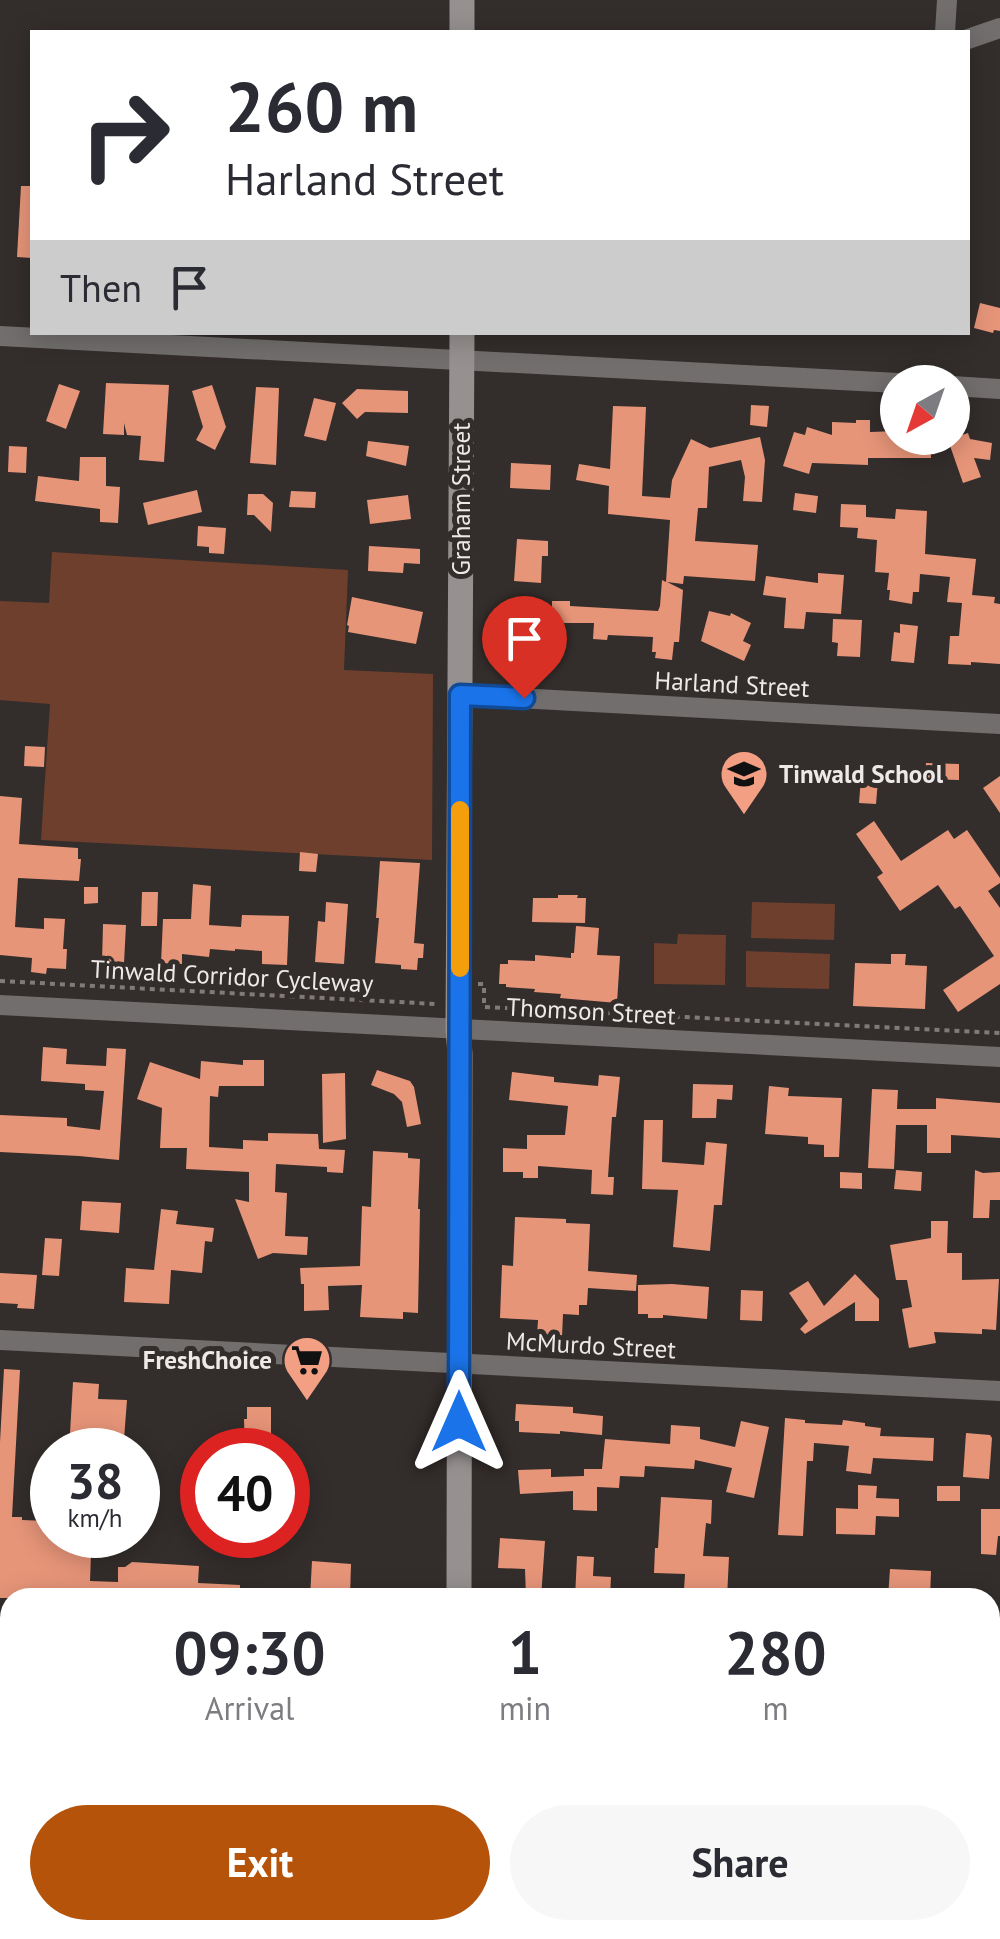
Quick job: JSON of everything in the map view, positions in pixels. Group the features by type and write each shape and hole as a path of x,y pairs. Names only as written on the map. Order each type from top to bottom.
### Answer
{"street":[{"path":"462,0 462,30"},
{"path":"945,30 947,0"},
{"path":"970,38 1000,28"},
{"name":"Graham Street","path":"459,1588 462,335"},
{"path":"0,336 880,383"},
{"path":"970,387 1000,389"},
{"name":"Harland Street","path":"460,695 1000,724"},
{"name":"Thomson Street","path":"0,1005 1000,1058"},
{"name":"McMurdo Street","path":"0,1340 1000,1391"}],"path":[{"name":"Tinwald Corridor Cycleway","path":"0,982 436,1004 437,998"},
{"path":"479,984 484,984 484,1009 1000,1033"}],"shaded area":[{"path":"52,552 348,570 344,670 433,674 432,860 41,840 50,704 0,700 0,601 49,603"},
{"path":"752,902 835,904 834,940 751,938"},
{"path":"678,934 726,935 725,985 654,984 654,943 677,944"},
{"path":"746,951 830,954 829,989 746,987"}],"building":[{"path":"21,186 30,186 30,258 17,257"},
{"path":"980,303 1000,308 1000,331 974,328"},
{"path":"106,383 169,385 164,462 139,460 141,436 127,435 124,423 124,435 103,434"},
{"path":"59,384 80,391 66,429 46,421"},
{"path":"212,385 226,427 215,450 196,440 203,427 192,391"},
{"path":"256,387 279,388 276,465 250,463"},
{"path":"357,389 408,391 408,413 365,412 357,419 342,403"},
{"path":"314,398 336,403 326,441 304,436"},
{"path":"751,405 769,406 767,427 750,425"},
{"path":"613,406 646,407 642,496 670,498 672,480 691,439 710,448 760,437 765,460 762,502 743,501 745,477 741,460 709,467 707,508 698,508 695,541 758,545 755,581 684,576 683,584 667,582 683,590 679,642 674,642 672,660 655,658 653,637 608,635 607,640 593,639 594,623 552,623 552,601 570,601 570,606 658,611 660,606 662,580 666,582 670,520 608,514 609,486 576,480 579,464 610,469"},
{"path":"870,420 870,432 880,432 880,455 931,458 868,458 868,465 812,463 809,474 783,466 794,432 805,435 807,427 832,435 832,422"},
{"path":"970,439 992,443 990,460 974,458 981,477 963,483 953,455 970,455"},
{"path":"368,441 409,446 406,466 366,456"},
{"path":"9,446 27,447 26,473 8,472"},
{"path":"80,457 106,457 106,486 120,487 118,523 100,522 100,509 35,501 38,476 79,481"},
{"path":"511,463 551,465 550,490 510,488"},
{"path":"197,490 202,512 148,525 143,503"},
{"path":"291,491 316,492 315,508 289,507"},
{"path":"795,493 818,496 816,513 793,510"},
{"path":"248,494 263,494 273,503 271,532 254,515 247,515"},
{"path":"408,495 411,519 370,524 367,500"},
{"path":"841,504 866,505 866,517 895,519 896,509 927,511 925,554 976,559 972,595 995,597 994,603 1000,604 1000,664 948,664 950,636 959,636 962,603 947,602 950,577 920,574 919,592 913,592 912,604 889,600 889,573 875,572 877,540 857,538 858,528 840,527"},
{"path":"198,526 226,528 224,554 209,553 209,547 197,546"},
{"path":"517,539 548,541 548,556 542,556 541,583 514,581"},
{"path":"369,546 420,549 420,564 404,563 403,573 368,571"},
{"path":"818,573 844,575 841,614 806,612 804,629 784,628 786,598 763,595 766,576 818,583"},
{"path":"352,597 423,612 416,644 348,632"},
{"path":"513,607 554,629 542,650 509,637 515,626 506,620"},
{"path":"709,611 730,616 731,613 751,623 743,641 751,645 744,661 701,641"},
{"path":"833,619 862,620 860,657 837,656 838,643 832,642"},
{"path":"900,624 918,626 914,663 891,661 894,632 900,633"},
{"path":"25,746 45,747 44,767 24,766"},
{"path":"926,763 959,764 959,780 925,779"},
{"path":"1000,776 1000,813 983,788"},
{"path":"861,778 878,780 876,804 859,803"},
{"path":"0,796 22,798 19,844 78,848 79,881 18,878 15,927 44,929 44,918 65,919 66,969 47,968 46,974 31,972 32,958 0,955"},
{"path":"874,821 901,861 948,830 954,839 967,830 1000,878 1000,883 988,891 1000,908 1000,984 958,1012 943,990 994,956 960,906 955,909 938,885 900,911 877,877 883,873 856,834"},
{"path":"300,852 318,854 316,872 299,871"},
{"path":"380,861 420,863 414,943 424,944 417,970 375,963"},
{"path":"193,884 211,886 209,925 241,927 242,915 289,916 287,965 262,964 262,951 235,949 210,949 209,957 182,954 182,964 161,963 163,919 191,919"},
{"path":"84,887 98,887 98,903 84,904"},
{"path":"142,892 158,892 157,926 141,926"},
{"path":"533,898 586,898 585,923 532,922"},
{"path":"326,902 348,904 344,964 315,962 318,921 325,922"},
{"path":"103,924 126,925 124,963 102,962"},
{"path":"576,926 599,928 597,955 620,956 617,1003 560,998 561,994 499,984 500,964 508,964 508,960 535,961 535,955 571,958"},
{"path":"891,954 906,954 905,965 927,966 925,1009 853,1006 855,963 891,964"},
{"path":"43,1047 67,1049 66,1064 106,1066 107,1048 126,1049 119,1160 0,1152 0,1115 67,1118 67,1126 100,1130 104,1091 85,1090 85,1084 41,1081"},
{"path":"243,1060 264,1060 264,1086 219,1086 218,1097 210,1096 209,1147 243,1149 243,1140 268,1141 268,1133 318,1134 319,1149 345,1150 343,1173 327,1172 327,1167 276,1164 275,1192 287,1193 285,1236 308,1237 307,1255 273,1253 258,1259 235,1199 249,1202 249,1172 186,1169 187,1148 160,1148 162,1108 137,1099 150,1062 200,1079 201,1061 243,1065"},
{"path":"377,1070 410,1081 421,1124 407,1127 402,1102 394,1094 371,1085"},
{"path":"512,1072 554,1077 554,1082 598,1086 599,1075 620,1077 616,1117 612,1117 608,1177 614,1177 613,1195 591,1194 592,1170 538,1166 538,1178 523,1178 523,1172 503,1172 503,1148 527,1149 527,1135 565,1135 568,1106 509,1100"},
{"path":"345,1073 346,1139 323,1143 322,1074"},
{"path":"693,1084 733,1085 732,1100 717,1099 716,1118 692,1118"},
{"path":"769,1086 789,1088 788,1096 842,1098 839,1157 824,1157 824,1145 808,1144 808,1137 765,1134"},
{"path":"872,1089 898,1090 897,1109 936,1109 936,1098 1000,1103 1000,1138 951,1135 951,1153 927,1153 927,1125 896,1125 894,1169 868,1168"},
{"path":"644,1120 663,1120 662,1162 704,1165 706,1142 727,1144 722,1205 714,1205 710,1251 673,1247 678,1190 642,1189"},
{"path":"373,1151 408,1153 408,1158 420,1159 418,1313 403,1312 403,1319 360,1317 362,1285 328,1286 329,1310 304,1311 300,1268 360,1266 362,1206 371,1207"},
{"path":"896,1170 922,1172 921,1191 894,1189"},
{"path":"975,1170 1000,1172 1000,1200 990,1200 989,1218 973,1218"},
{"path":"840,1172 862,1173 862,1189 840,1188"},
{"path":"82,1201 121,1203 119,1233 80,1230"},
{"path":"161,1209 178,1211 176,1224 214,1228 212,1242 205,1241 202,1273 171,1270 169,1304 124,1302 126,1268 154,1270"},
{"path":"515,1217 590,1224 588,1271 637,1275 636,1291 588,1288 587,1305 579,1305 579,1315 563,1314 562,1337 537,1336 538,1320 500,1318 502,1265 513,1266"},
{"path":"931,1221 948,1221 947,1253 962,1253 962,1280 999,1279 996,1330 982,1329 982,1334 934,1332 936,1343 909,1348 902,1309 912,1307 907,1280 896,1280 890,1245 931,1238"},
{"path":"45,1238 62,1239 59,1276 42,1275"},
{"path":"0,1273 37,1275 34,1309 0,1303"},
{"path":"855,1274 879,1299 879,1321 855,1321 855,1302 805,1334 800,1329 808,1321 789,1293 808,1281 824,1306"},
{"path":"638,1285 709,1287 707,1319 663,1315 648,1318 648,1314 638,1314"},
{"path":"741,1290 763,1291 762,1321 740,1320"},
{"path":"4,1369 20,1370 12,1517 30,1520 30,1558 91,1558 90,1581 118,1582 118,1567 132,1562 199,1566 198,1583 240,1585 240,1588 0,1588"},
{"path":"73,1382 99,1384 98,1399 127,1400 125,1428 70,1428"},
{"path":"516,1404 573,1407 573,1413 603,1416 602,1435 519,1432"},
{"path":"247,1407 271,1407 271,1428 244,1428"},
{"path":"785,1418 842,1425 843,1420 881,1428 880,1436 934,1438 933,1461 873,1458 871,1474 846,1471 849,1446 814,1443 813,1461 807,1461 803,1536 778,1535"},
{"path":"741,1421 769,1427 754,1498 726,1492 732,1468 695,1460 694,1469 645,1466 644,1477 620,1476 619,1488 597,1487 597,1511 573,1510 573,1491 520,1494 518,1470 551,1469 551,1477 584,1476 584,1469 602,1469 605,1439 670,1444 671,1425 700,1427 700,1439 735,1447"},
{"path":"966,1433 992,1438 989,1479 963,1477"},
{"path":"858,1485 877,1486 876,1498 899,1499 899,1517 876,1516 875,1535 836,1534 836,1508 858,1509"},
{"path":"937,1486 960,1486 960,1501 937,1501"},
{"path":"661,1497 712,1500 703,1556 729,1557 727,1588 684,1588 685,1574 654,1573"},
{"path":"981,1509 1000,1509 996,1555 981,1554"},
{"path":"500,1538 545,1541 542,1588 526,1588 525,1569 498,1568"},
{"path":"577,1556 594,1557 593,1576 611,1577 610,1588 575,1588"},
{"path":"312,1561 351,1564 350,1588 311,1588"},
{"path":"890,1569 931,1571 930,1588 889,1588"}],"slow traffic":[{"path":"460,810 460,968"}],"place":[{"name":"Tinwald School","path":"744,816"},
{"name":"FreshChoice","path":"307,1402"}],"route":[{"path":"459,1422 460,695 524,698"}]}
